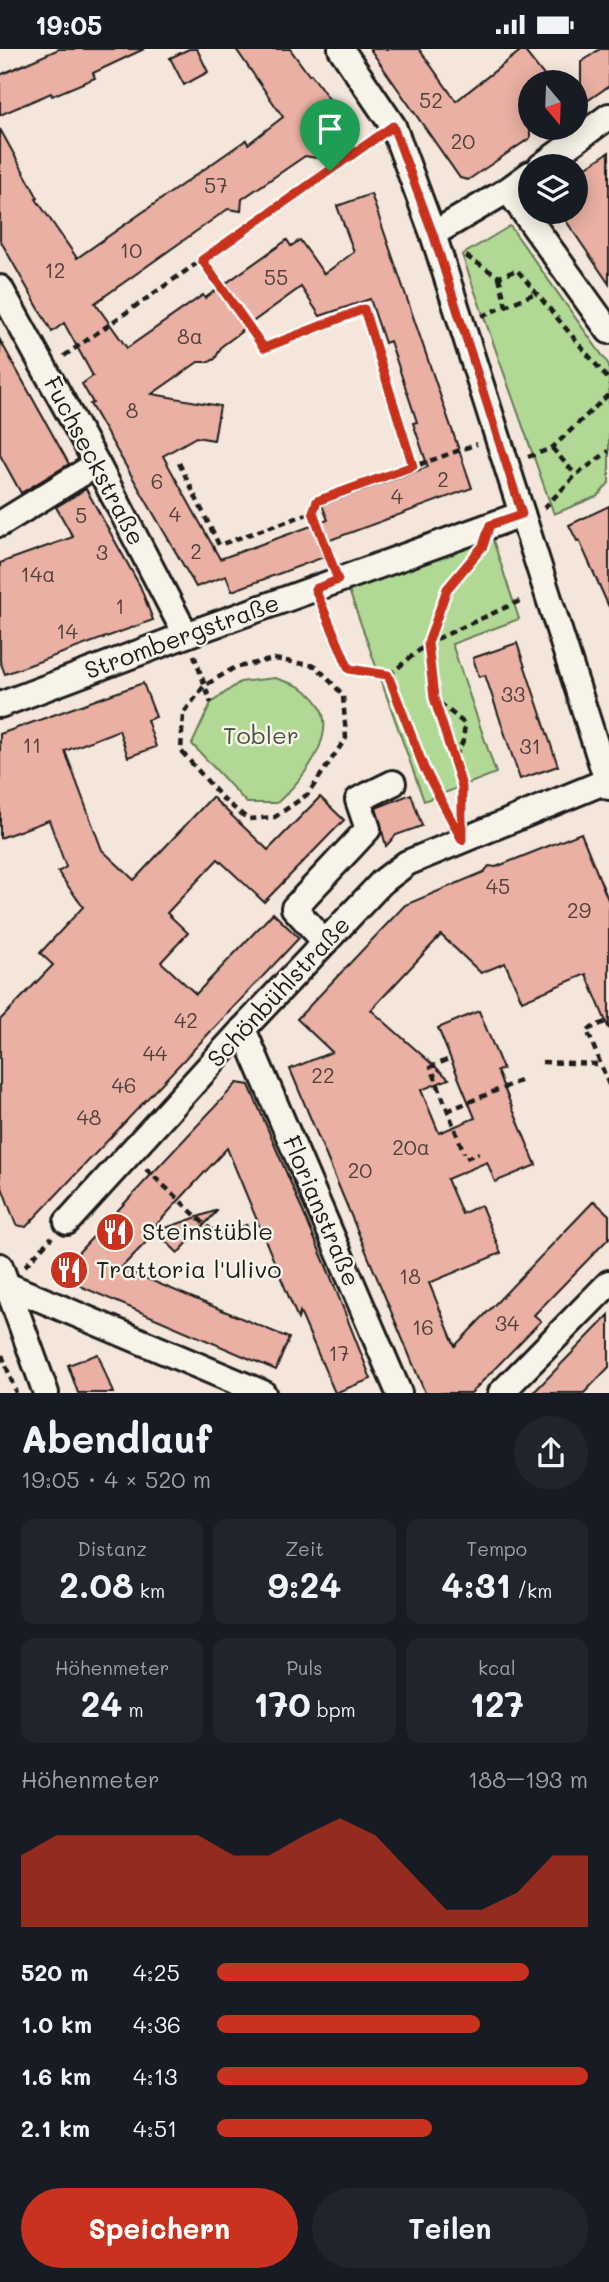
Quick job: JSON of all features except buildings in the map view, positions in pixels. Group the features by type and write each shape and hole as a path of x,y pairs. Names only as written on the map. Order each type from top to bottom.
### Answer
{"street":[{"path":"341,49 393,126 433,234 608,783"},
{"path":"557,154 609,116"},
{"path":"433,234 518,183"},
{"path":"508,190 609,331"},
{"name":"Fuchseckstraße","path":"0,288 97,464 186,635"},
{"path":"1,522 97,464"},
{"name":"Strombergstraße","path":"0,705 490,525 523,518"},
{"path":"325,942 294,908 368,829 358,800 393,783"},
{"name":"Schönbühlstraße","path":"67,1222 243,1028 382,882 408,863 608,783"},
{"name":"Florianstraße","path":"243,1028 399,1393"},
{"path":"4,1275 46,1393"},
{"path":"4,1275 263,1393"},
{"path":"501,1393 609,1283"}],"path":[{"path":"45,370 393,126"},
{"path":"433,234 499,277 506,306"},
{"path":"202,260 264,348 364,309 413,466"},
{"path":"499,277 517,270 609,380"},
{"path":"462,325 536,293"},
{"path":"506,464 552,448 609,394"},
{"path":"497,436 317,501 313,512 326,584 349,669 388,675 428,643 514,603 547,591"},
{"path":"552,448 576,475"},
{"path":"523,518 543,513 545,505 576,475 609,451"},
{"path":"179,463 219,545 313,512"},
{"path":"462,840 462,786 434,698 428,643 447,589 483,546 490,525"},
{"path":"274,659 316,666 342,695 346,738 308,794 275,817 248,819 224,800 181,751 183,714 204,686 234,668 274,659"},
{"path":"388,675 424,768 462,840"},
{"path":"204,686 211,703"},
{"path":"434,698 465,724 463,741 454,759"},
{"path":"605,1022 587,1030 609,1085"},
{"path":"447,1060 431,1066 465,1155 479,1153"},
{"path":"542,1062 600,1064"},
{"path":"603,1070 609,1067"},
{"path":"447,1111 522,1080"},
{"path":"130,1153 211,1230 220,1233 232,1232 258,1221"},
{"path":"4,1275 67,1222"},
{"path":"2,1355 16,1393"}],"green space":[{"path":"510,226 609,365 609,483 598,496 554,514 462,255"},
{"path":"491,534 519,619 452,644 496,773 424,801 346,582"},
{"name":"Tobler","path":"275,678 300,687 315,700 323,715 324,730 320,746 301,778 277,803 247,803 192,744 211,703 240,682"}],"place":[{"name":"Steinstüble","path":"115,1232"},
{"name":"Trattoria l'Ulivo","path":"69,1270"}],"route":[{"path":"393,126 433,234 522,514 490,525 483,546 447,589 428,643 434,698 462,786 462,840 424,768 388,675 349,669 315,589 338,580 313,512 317,501 413,466 364,309 264,348 202,260 330,171 393,126"}]}
